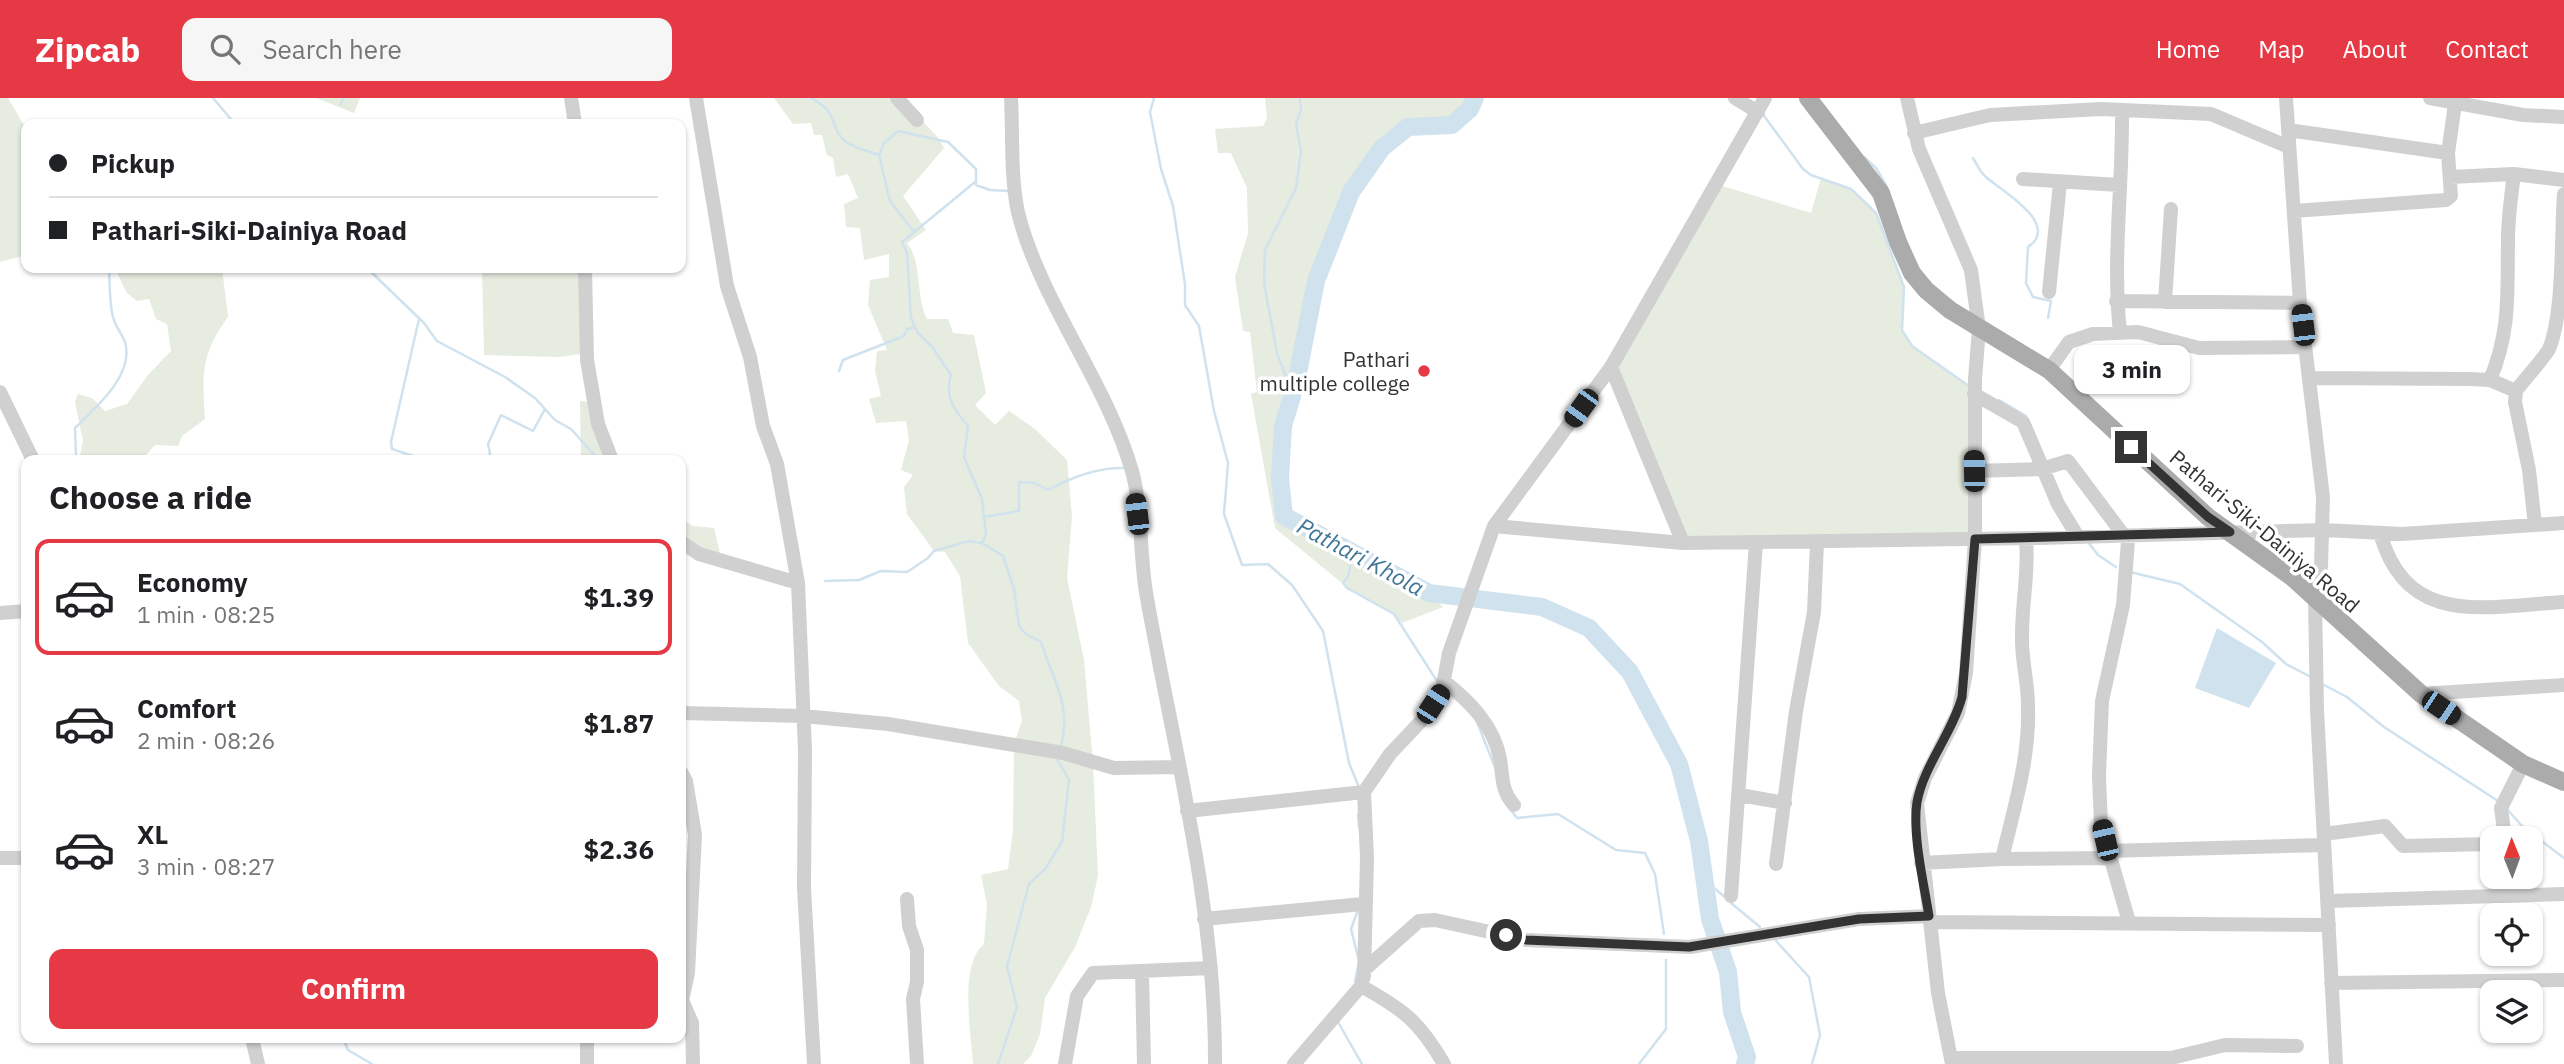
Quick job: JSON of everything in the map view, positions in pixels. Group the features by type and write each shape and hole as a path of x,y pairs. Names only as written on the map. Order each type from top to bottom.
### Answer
{"main road":[{"name":"Pathari-Siki-Dainiya Road","path":"1808,98 1881,193 1912,273 1942,304 2049,370 2208,517 2315,598 2421,694 2524,764 2564,782"}],"street":[{"path":"571,98 574,119"},
{"path":"696,98 727,286 750,357 761,419 777,464 798,583 803,716 804,888 814,1064"},
{"path":"897,98 918,120"},
{"path":"1011,98 1019,218 1035,262 1090,370 1132,472 1146,594 1187,811 1211,968 1215,1010 1214,1064"},
{"path":"1735,98 1758,112"},
{"path":"1294,1064 1361,986 1364,970 1363,904 1367,858 1364,792 1390,754 1424,718 1442,690 1473,579 1494,526 1611,367 1765,98"},
{"path":"1908,98 1914,134 1971,270 1979,329 1974,394 1975,539 1962,697 1958,713 1925,778 1917,803 1938,993 1951,1061 2171,1058 2225,1045 2297,1046"},
{"path":"2286,98 2300,303 2320,449 2324,530 2315,598 2336,1064"},
{"path":"2430,98 2523,115 2564,117"},
{"path":"1914,134 1990,115 2122,110 2139,104 2211,114 2290,147"},
{"path":"2294,211 2446,201 2451,196 2448,153 2455,104"},
{"path":"2120,332 2116,301 2122,110"},
{"path":"2288,130 2448,153"},
{"path":"2450,177 2514,174 2564,180"},
{"path":"2490,380 2501,349 2509,312 2508,241 2514,174"},
{"path":"2023,179 2119,185"},
{"path":"2049,292 2060,183"},
{"path":"2535,525 2529,470 2515,402 2516,391 2532,368 2548,352 2557,330 2564,194"},
{"path":"2165,302 2171,209"},
{"path":"585,273 587,360 598,424 610,455"},
{"path":"2116,301 2300,303"},
{"path":"2049,370 2069,342 2076,338 2120,332 2156,336 2199,348 2305,347"},
{"path":"1611,367 1683,543"},
{"path":"2309,378 2490,380 2516,391"},
{"path":"0,392 31,455"},
{"path":"1974,394 2023,422 2042,469 2078,537"},
{"path":"1974,471 2042,469 2068,461 2124,534 2129,547 2123,605 2101,717 2099,799 2109,855 2129,922"},
{"path":"1494,526 1683,543 1817,543 2324,530 2402,534 2564,523"},
{"path":"2380,533 2390,560 2404,580 2424,596 2443,605 2564,602"},
{"path":"2002,859 2022,778 2027,737 2028,705 2022,635 2028,580 2026,538"},
{"path":"1731,896 1756,543"},
{"path":"1776,864 1796,711 1814,612 1817,543"},
{"path":"686,545 699,554 798,583"},
{"path":"0,613 21,611"},
{"path":"1444,681 1473,705 1490,732 1500,759 1504,792 1514,805"},
{"path":"2421,694 2564,684"},
{"path":"686,713 803,716 888,724 1060,753 1114,768 1179,767"},
{"path":"2503,826 2501,808 2524,764"},
{"path":"686,781 695,835 686,982"},
{"path":"1187,811 1364,792"},
{"path":"1740,795 1785,803"},
{"path":"1922,863 2109,855 2324,839 2385,826 2403,846 2480,844"},
{"path":"0,859 21,858"},
{"path":"2508,889 2509,895"},
{"path":"2328,901 2564,894"},
{"path":"907,899 909,926 917,950 913,999 917,1064"},
{"path":"1204,919 1363,904"},
{"path":"1364,970 1419,921 1434,920 1526,940 1689,947 1859,919 2329,925"},
{"path":"1065,1064 1074,1008 1088,977 1093,973 1211,968"},
{"path":"1142,972 1144,1064"},
{"path":"2331,983 2564,980"},
{"path":"1361,986 1392,1003 1424,1029 1444,1064"},
{"path":"686,1009 692,1023 693,1064"},
{"path":"253,1043 258,1064"},
{"path":"587,1043 587,1064"}],"shaded area":[{"path":"0,98 8,98 21,120 21,256 0,262"},
{"path":"316,98 360,98 354,113"},
{"path":"774,98 897,98 941,142 944,148 903,196 926,230 907,243 915,260 923,310 927,319 948,319 953,333 974,335 986,393 975,405 995,425 1009,411 1035,429 1067,460 1072,516 1067,578 1084,660 1093,764 1098,876 1091,907 1075,947 1045,998 1040,1034 1031,1056 1023,1064 973,1064 968,1000 971,967 984,944 987,904 981,875 1008,869 1013,831 1014,744 1022,721 1019,701 999,686 968,643 960,576 945,552 934,551 907,514 904,487 913,475 901,470 909,440 906,421 876,423 869,399 881,396 875,371 877,351 887,350 868,305 870,280 889,277 889,254 864,260 860,228 846,227 844,204 858,198 848,174 836,177 833,158 827,155 822,135 814,135 811,123 793,124"},
{"path":"1265,98 1475,98 1470,109 1452,125 1408,127 1382,148 1351,192 1316,281 1296,383 1283,426 1280,478 1284,515 1429,593 1443,607 1402,623 1394,614 1349,589 1275,528 1251,394 1257,392 1250,332 1243,331 1235,277 1248,233 1247,188 1231,153 1218,153 1215,129 1263,126 1267,118"},
{"path":"1821,178 1851,189 1876,213 1904,287 1902,330 1912,346 1971,387 1975,539 1683,543 1611,367 1716,184 1811,213"},
{"path":"117,273 223,273 228,317 213,342 205,365 205,419 182,436 178,446 155,445 146,455 80,455 83,441 75,402 78,394 92,398 105,411 127,404 148,375 171,351 167,324 156,319 149,299 137,301 126,292"},
{"path":"482,273 585,273 587,353 560,357 484,355"},
{"path":"580,401 594,402 610,455 581,455"},
{"path":"686,522 693,526 714,528 722,561 686,544"}],"water":[{"path":"2217,628 2276,663 2249,708 2195,688"}],"waterway":[{"path":"213,98 231,119"},
{"path":"340,105 344,98"},
{"path":"811,98 831,115 837,131 846,142 879,155 890,201 914,232"},
{"path":"1154,98 1150,112 1161,169 1173,206 1185,284 1185,305 1199,326 1214,411 1228,463 1224,514 1242,565 1268,564 1292,585 1323,631 1349,763 1359,787"},
{"path":"1296,383 1287,379 1277,353 1264,283 1265,250 1296,188 1301,151 1296,124 1301,110 1300,98"},
{"name":"Pathari Khola","path":"1475,98 1470,109 1452,125 1408,127 1382,148 1351,192 1316,281 1296,383 1283,426 1280,478 1284,516 1429,593 1542,607 1589,628 1630,672 1679,764 1699,841 1710,919 1728,972 1732,1012 1747,1057 1745,1064"},
{"path":"1762,113 1803,169 1811,175 1851,189 1876,213 1904,287 1902,330 1912,346 1969,386"},
{"path":"879,155 884,143 898,131 948,142 976,169 976,185 990,190 1010,191"},
{"path":"1864,157 1876,168 1887,187"},
{"path":"1973,158 1984,175 2025,208 2038,228 2036,238 2028,247 2026,283 2033,297 2051,301 2048,318"},
{"path":"975,182 902,242 907,253 911,318 918,333 933,348 951,375 950,396 958,414 968,426 964,457 982,499 986,534 982,543"},
{"path":"76,455 75,428 111,390 124,367 127,354 112,311 109,273"},
{"path":"372,273 424,323 437,341 505,377 535,398 555,420 571,429 594,455"},
{"path":"410,455 392,449 391,442 419,319"},
{"path":"839,371 843,360 904,336 907,329 915,327"},
{"path":"1999,400 2026,416"},
{"path":"490,455 488,444 501,415 533,431 545,409"},
{"path":"984,517 1019,511 1019,482 1035,483 1048,490 1085,474 1125,468"},
{"path":"825,581 859,580 881,571 907,572 934,551 969,541 982,543 1003,556 1014,589 1019,626 1026,634 1041,642 1060,694 1064,719 1060,749"},
{"path":"2088,542 2098,555 2116,567"},
{"path":"1353,551 1348,577 1343,583 1347,588 1394,614 1437,681"},
{"path":"2130,572 2180,584 2262,642 2286,664 2311,677"},
{"path":"2322,684 2347,697 2384,727 2498,801"},
{"path":"1477,722 1494,765"},
{"path":"998,1064 1017,1007 1007,966 1029,884 1045,869 1062,842 1069,780 1057,759"},
{"path":"1510,809 1517,818 1558,814 1616,850 1645,853 1655,874 1664,934"},
{"path":"2507,809 2522,826 2564,858"},
{"path":"1358,814 1359,828"},
{"path":"1702,878 1726,898"},
{"path":"1731,903 1760,927"},
{"path":"1358,910 1351,929 1358,957"},
{"path":"1776,941 1809,977 1820,1035 1812,1064"},
{"path":"1639,1064 1666,1029 1666,960"},
{"path":"1355,981 1358,967"},
{"path":"1338,1022 1362,1064"},
{"path":"345,1043 348,1050 372,1064"}],"place":[{"name":"Pathari multiple college","path":"1424,371"}],"route":[{"path":"1506,935 1526,940 1689,947 1859,919 1929,916 1919,845 1917,803 1925,778 1958,713 1962,697 1973,597 1975,539 2230,532 2208,517 2131,447"}]}
